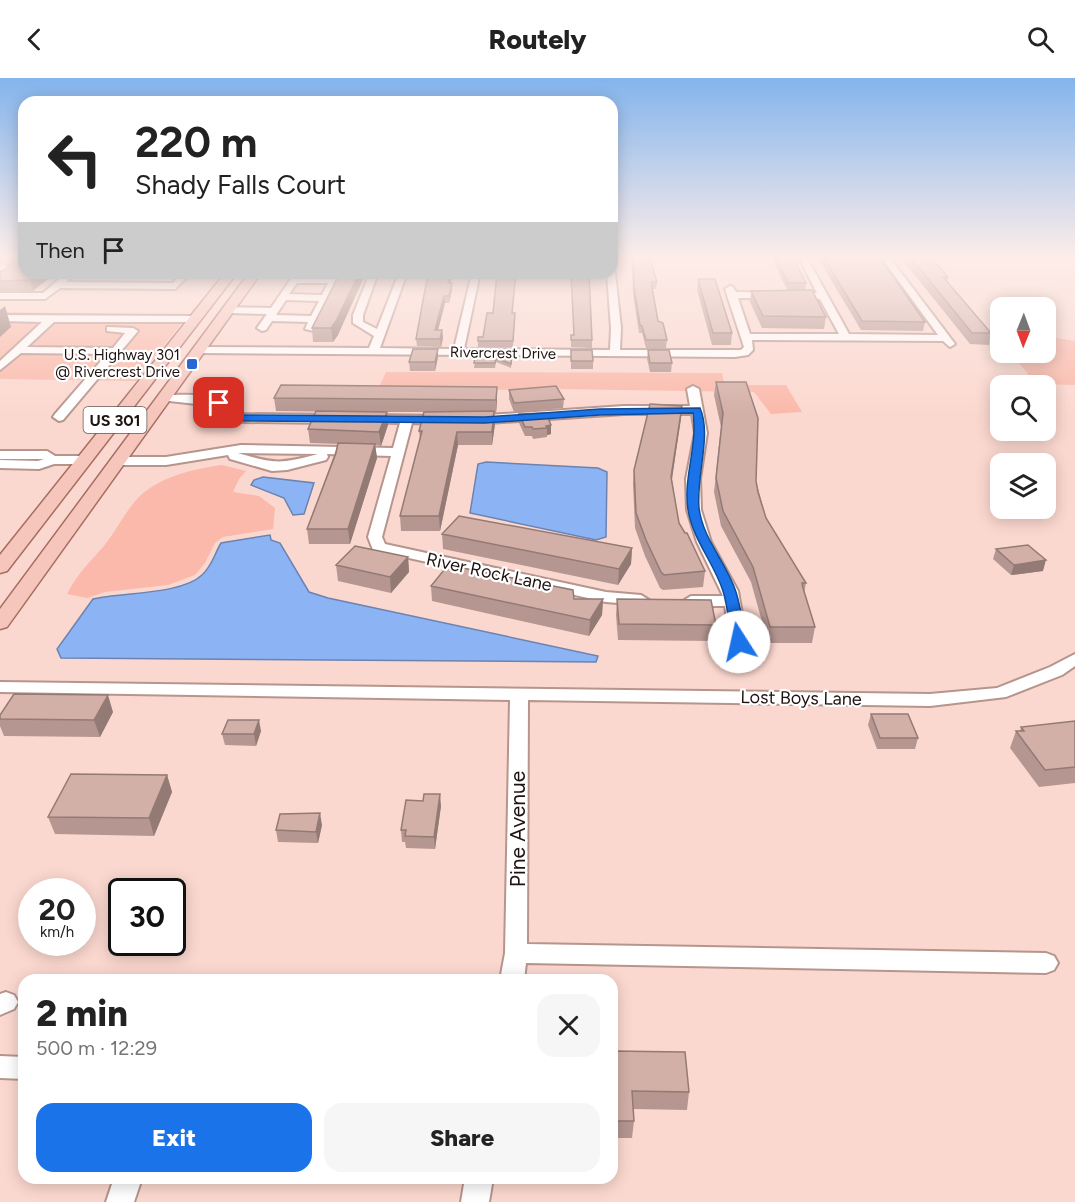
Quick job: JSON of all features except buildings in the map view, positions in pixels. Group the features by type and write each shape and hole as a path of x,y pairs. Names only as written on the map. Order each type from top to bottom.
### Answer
{"main road":[{"name":"US 301","path":"0,567 201,310"},
{"name":"US 301","path":"0,623 228,310"},
{"path":"170,350 199,350"}],"street":[{"path":"253,310 271,315 315,319"},
{"path":"262,328 274,310"},
{"path":"310,329 319,310"},
{"path":"360,310 358,323 380,335"},
{"path":"373,352 389,310"},
{"path":"458,352 467,310"},
{"path":"614,310 615,354"},
{"path":"737,310 746,337 949,342 925,310"},
{"path":"831,310 846,338"},
{"path":"0,318 194,319"},
{"path":"0,367 51,319"},
{"path":"41,329 134,331 59,417"},
{"name":"Rivercrest Drive","path":"199,350 735,354 749,349 746,337"},
{"path":"30,339 125,340"},
{"path":"19,350 116,351"},
{"path":"693,389 701,433 693,479 694,510 704,542 725,579 732,601 739,642"},
{"path":"164,398 208,400 219,403 222,409 234,417 244,418 485,420 600,412 697,410"},
{"name":"River Rock Lane","path":"407,420 375,537 378,547 606,597 667,601 732,601"},
{"path":"118,461 166,461 241,449 297,457 343,452 398,452"},
{"path":"216,453 252,459 272,467 297,457"},
{"path":"0,455 47,455 52,460"},
{"path":"0,464 39,465 52,460 84,460"},
{"name":"Lost Boys Lane","path":"519,694 930,700 1000,693 1056,671 1075,659"},
{"path":"0,687 519,694"},
{"name":"Pine Avenue","path":"513,974 516,953 519,694"},
{"path":"516,953 1046,963"},
{"path":"0,1067 18,1068"},
{"path":"120,1202 126,1184"},
{"path":"475,1202 478,1184"}],"shaded area":[{"path":"0,312 188,315 136,381 0,379"},
{"path":"1056,338 1075,341 1075,385 1056,385 1056,375 1029,375 1019,363 1056,363"},
{"path":"386,372 722,373 724,382 728,385 786,385 802,412 771,414 754,392 558,389 377,391"},
{"path":"222,465 246,471 233,492 259,496 275,508 273,529 223,537 215,543 205,563 195,575 168,585 105,592 87,598 67,594 132,505 145,492 154,485 176,475"}],"water":[{"path":"486,462 598,468 607,472 606,537 596,540 470,513 478,464"},
{"path":"263,477 314,483 304,514 293,515 284,498 251,485 254,480"},
{"path":"270,535 271,540 280,543 309,592 598,656 596,662 61,658 57,649 93,599 166,590 180,586 205,572 221,543"}],"place":[{"name":"U.S. Highway 301 @ Rivercrest Drive","path":"192,364"}],"route":[{"path":"219,403 222,409 234,417 244,418 485,420 600,412 697,410 701,433 693,479 694,510 709,554 730,591 739,642"}]}
